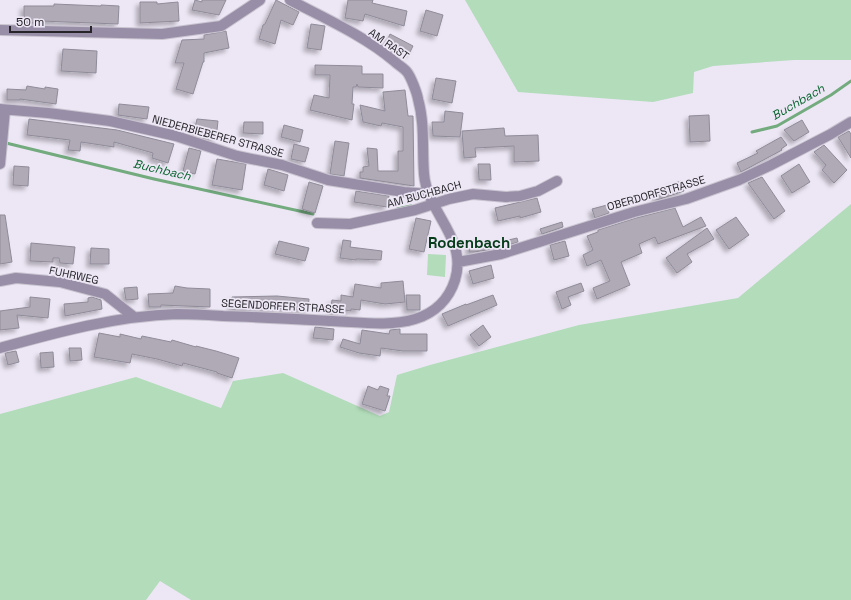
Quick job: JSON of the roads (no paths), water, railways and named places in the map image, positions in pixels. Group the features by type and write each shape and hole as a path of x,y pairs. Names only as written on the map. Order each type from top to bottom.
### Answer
{"street":[{"path":"0,30 162,34 221,26 260,0"},
{"name":"AM RAST","path":"290,0 385,53 408,73 418,97 423,123 424,166 428,194"},
{"path":"0,164 3,109"},
{"name":"NIEDERBIEBERER STRASSE","path":"3,109 110,121 176,136 237,156 282,165 328,180 404,192 428,194"},
{"name":"OBERDORFSTRASSE","path":"458,262 501,254 634,212 692,197 739,180 771,165 851,122"},
{"name":"AM BUCHBACH","path":"317,223 350,224 415,210 449,199 473,194 506,197 520,196 538,191 557,181"},
{"name":"SEGENDORFER STRASSE","path":"0,348 90,324 134,317 178,314 399,322 415,319 429,314 440,306 450,293 456,278 458,262 449,230 433,205 428,194"},
{"name":"FUHRWEG","path":"0,281 16,278 60,282 105,294 134,317"}],"waterway":[{"name":"Buchbach","path":"752,132 777,126 831,95 851,81"},
{"name":"Buchbach","path":"6,143 154,179 313,214"},
{"name":"Buchbach","path":"397,209 411,206"}],"district":[{"name":"Rodenbach","path":"469,242"}]}
